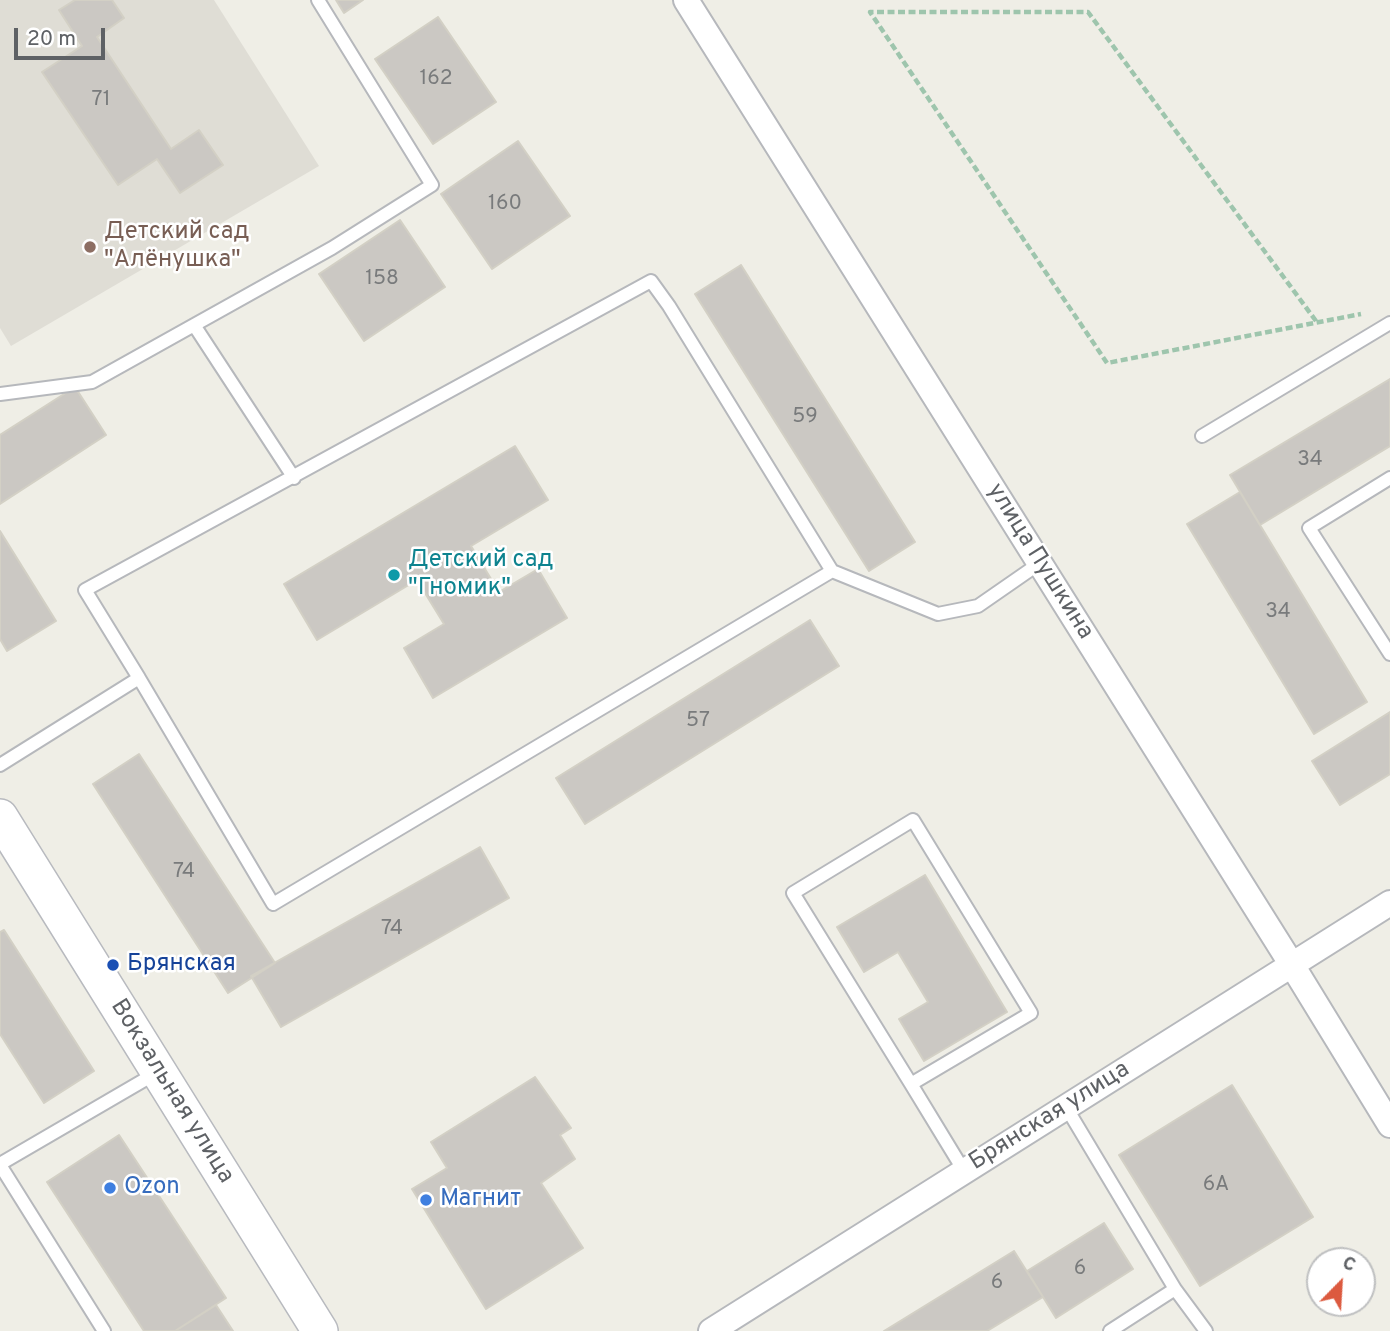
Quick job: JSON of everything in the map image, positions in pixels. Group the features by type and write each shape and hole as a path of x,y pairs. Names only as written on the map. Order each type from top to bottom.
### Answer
{"main road":[{"name":"Вокзальная улица","path":"0,817 320,1331"}],"street":[{"name":"улица Пушкина","path":"687,0 1390,1125"},
{"name":"Брянская улица","path":"711,1331 1390,903"}],"lane":[{"path":"0,394 92,382 332,248 432,186 318,0"},
{"path":"832,571 273,904 85,590 651,281 832,571 938,614 978,606 1040,563"},
{"path":"1202,436 1390,323"},
{"path":"194,325 294,478"},
{"path":"1390,478 1309,528 1390,654"},
{"path":"0,765 139,678"},
{"path":"911,1084 1031,1013 913,820 793,893 964,1171"},
{"path":"104,1331 0,1164 158,1072"},
{"path":"1066,1107 1175,1289 1206,1331"},
{"path":"1110,1331 1175,1289"}],"path":[{"path":"1316,321 1088,12 870,12 1107,363 1366,313"}],"shaded area":[{"name":"Детский сад \"Алёнушка\"","path":"0,0 214,0 319,166 11,346 0,328"}],"building":[{"path":"75,0 112,0 124,18 97,37 171,149 199,130 223,165 180,193 157,159 118,185 42,72 82,46 59,10"},
{"path":"336,0 363,0 344,13"},
{"path":"438,17 496,102 433,144 375,59"},
{"path":"518,141 570,216 492,269 441,194"},
{"path":"400,220 445,287 364,341 319,274"},
{"path":"741,265 915,542 869,571 695,294"},
{"path":"1390,379 1390,446 1260,525 1230,475"},
{"path":"75,387 106,435 0,504 0,435"},
{"name":"Детский сад \"Гномик\"","path":"515,446 548,500 471,546 499,592 538,569 567,618 433,698 404,648 444,624 417,580 317,640 284,584"},
{"path":"1240,492 1367,702 1314,734 1187,524"},
{"path":"0,531 56,621 7,651 0,639"},
{"path":"810,620 839,666 585,824 556,778"},
{"path":"1390,712 1390,774 1340,805 1312,761"},
{"path":"139,754 275,963 228,993 93,784"},
{"path":"480,847 509,898 281,1027 251,976"},
{"path":"925,875 1007,1012 924,1061 899,1019 928,1002 898,952 864,972 837,927"},
{"path":"4,930 94,1071 44,1103 0,1034 0,932"},
{"path":"535,1077 571,1128 560,1135 575,1159 541,1183 583,1248 486,1309 412,1189 447,1168 431,1142"},
{"path":"1232,1085 1313,1217 1200,1286 1119,1155"},
{"path":"119,1135 226,1298 175,1331 144,1331 47,1182"},
{"path":"1104,1223 1133,1269 1056,1318 1027,1271"},
{"path":"1014,1251 1043,1297 987,1331 884,1331"},
{"path":"216,1305 233,1331 175,1331"}],"place":[{"name":"Детский сад \"Алёнушка\"","path":"90,247"},
{"name":"Детский сад \"Гномик\"","path":"394,575"},
{"name":"Брянская","path":"113,965"},
{"name":"Ozon","path":"110,1188"},
{"name":"Магнит","path":"426,1200"}]}
